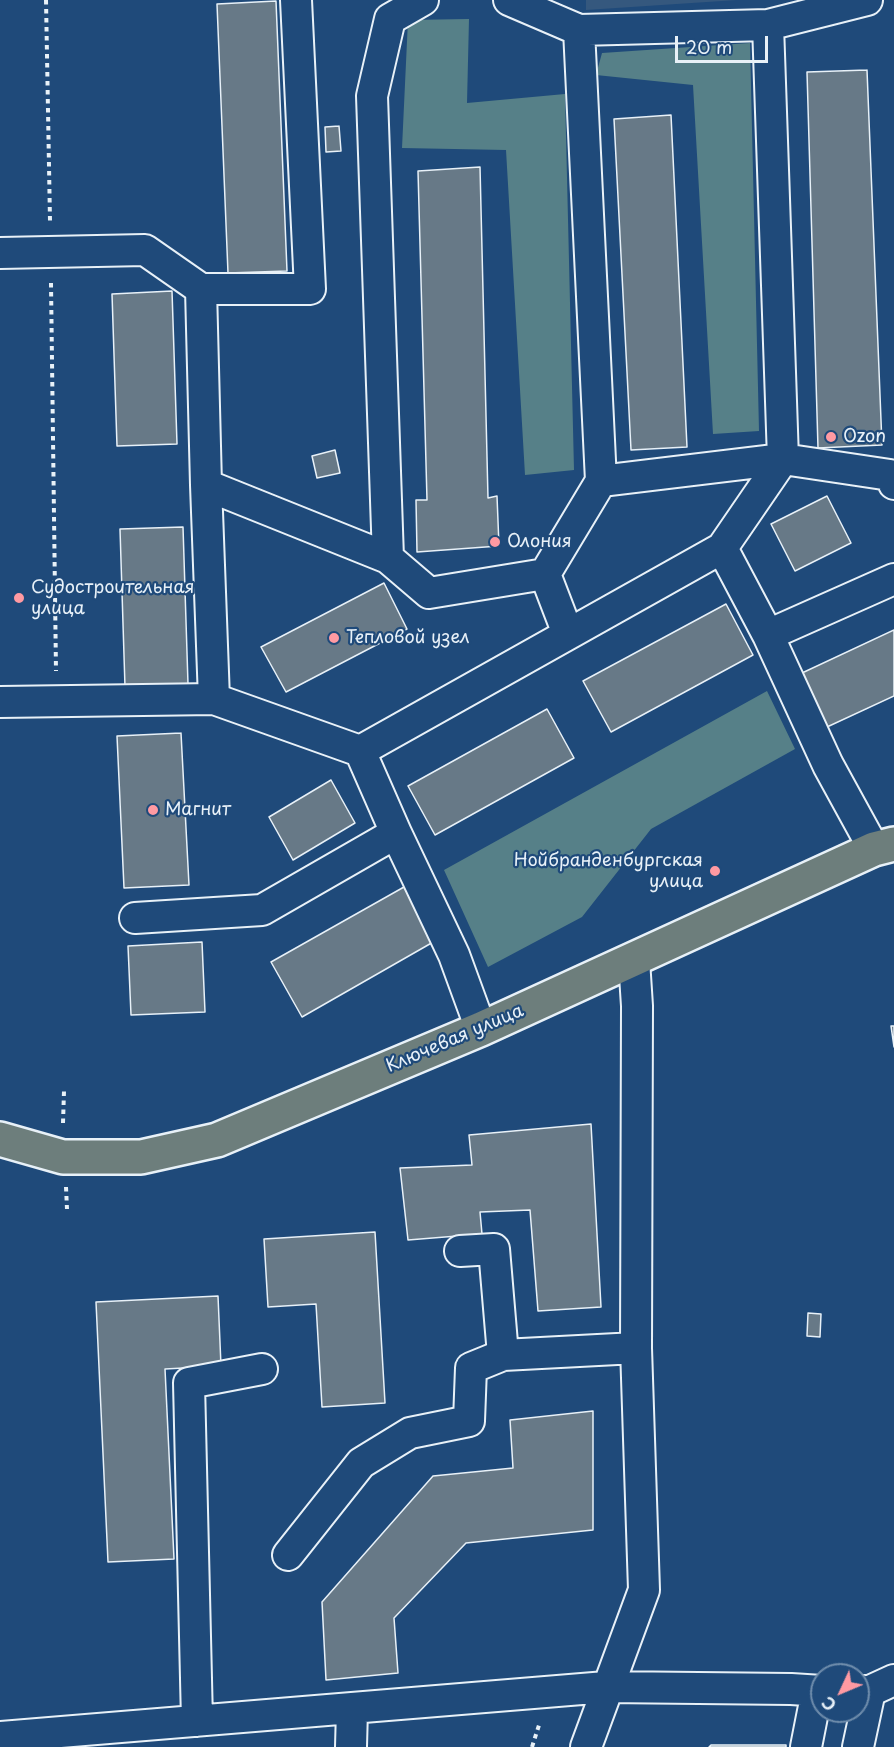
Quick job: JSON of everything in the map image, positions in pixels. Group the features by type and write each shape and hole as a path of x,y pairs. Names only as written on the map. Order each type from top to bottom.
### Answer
{"main road":[{"name":"Ключевая улица","path":"0,1139 63,1157 141,1157 217,1140 481,1029 884,847"}],"lane":[{"path":"0,253 145,250 201,289 310,290 296,0"},
{"path":"388,558 372,96 390,19 423,0"},
{"path":"508,0 579,30 768,25 867,0"},
{"path":"360,751 722,548 783,459 768,25"},
{"path":"206,485 388,558 429,593 545,574 601,480 579,30"},
{"path":"201,289 214,699"},
{"path":"601,480 783,459 890,475 894,484"},
{"path":"722,548 768,635 828,765 884,847"},
{"path":"545,574 568,634"},
{"path":"768,635 894,579"},
{"path":"0,702 214,699 360,751 454,955 481,1029"},
{"path":"135,918 262,910 396,833"},
{"path":"586,1747 606,1687 644,1590 636,1348 637,1006 634,960"},
{"path":"460,1251 494,1248 504,1355"},
{"path":"288,1555 361,1463 410,1433 469,1421 471,1368 504,1355 636,1348"},
{"path":"197,1721 189,1383 262,1369"},
{"path":"0,1737 606,1687 810,1691"},
{"path":"858,1747 874,1687"},
{"path":"351,1747 352,1708"},
{"path":"806,1747 812,1723"}],"path":[{"path":"46,0 56,702"}],"shaded area":[{"path":"586,0 737,0 586,10"}],"green space":[{"path":"469,19 467,103 565,94 574,470 525,475 506,150 402,148 408,20"},
{"path":"750,43 759,431 713,434 693,85 596,75 602,53"},
{"path":"767,691 795,749 651,829 582,917 488,967 444,870"}],"building":[{"path":"276,1 287,271 228,273 217,4"},
{"path":"867,70 882,445 818,448 807,72"},
{"path":"671,115 687,447 631,450 614,119"},
{"path":"339,126 341,151 326,152 325,127"},
{"path":"480,167 488,498 497,496 499,546 417,552 416,500 427,500 418,171"},
{"path":"172,291 177,444 117,446 112,294"},
{"path":"335,450 340,473 317,478 312,456"},
{"path":"827,496 851,543 795,571 771,524"},
{"path":"183,527 188,684 125,687 120,529"},
{"name":"Тепловой узел","path":"384,583 407,629 286,692 261,647"},
{"path":"726,604 753,655 611,732 583,681"},
{"path":"894,630 894,696 827,727 802,673"},
{"path":"547,709 574,758 435,835 408,786"},
{"name":"Магнит","path":"181,733 189,885 124,888 117,736"},
{"path":"331,780 355,823 293,860 269,817"},
{"path":"404,887 435,941 302,1017 271,962"},
{"path":"202,942 205,1012 131,1015 128,946"},
{"path":"891,1026 894,1026 894,1047"},
{"path":"591,1124 601,1307 538,1311 530,1210 480,1212 482,1234 408,1240 400,1168 472,1165 469,1135"},
{"path":"375,1232 385,1403 322,1407 316,1304 268,1307 264,1239"},
{"path":"218,1296 221,1366 165,1369 174,1559 108,1562 96,1302"},
{"path":"808,1313 821,1314 820,1337 807,1336"},
{"path":"593,1411 593,1530 466,1543 394,1618 398,1673 326,1680 322,1602 433,1476 513,1468 510,1420"},
{"path":"711,1745 786,1745 786,1747 709,1747"}],"place":[{"name":"Ozon","path":"831,437"},
{"name":"Олония","path":"495,542"},
{"name":"Судостроительная улица","path":"19,598"},
{"name":"Тепловой узел","path":"334,638"},
{"name":"Магнит","path":"153,810"},
{"name":"Нойбранденбургская улица","path":"715,871"}]}
